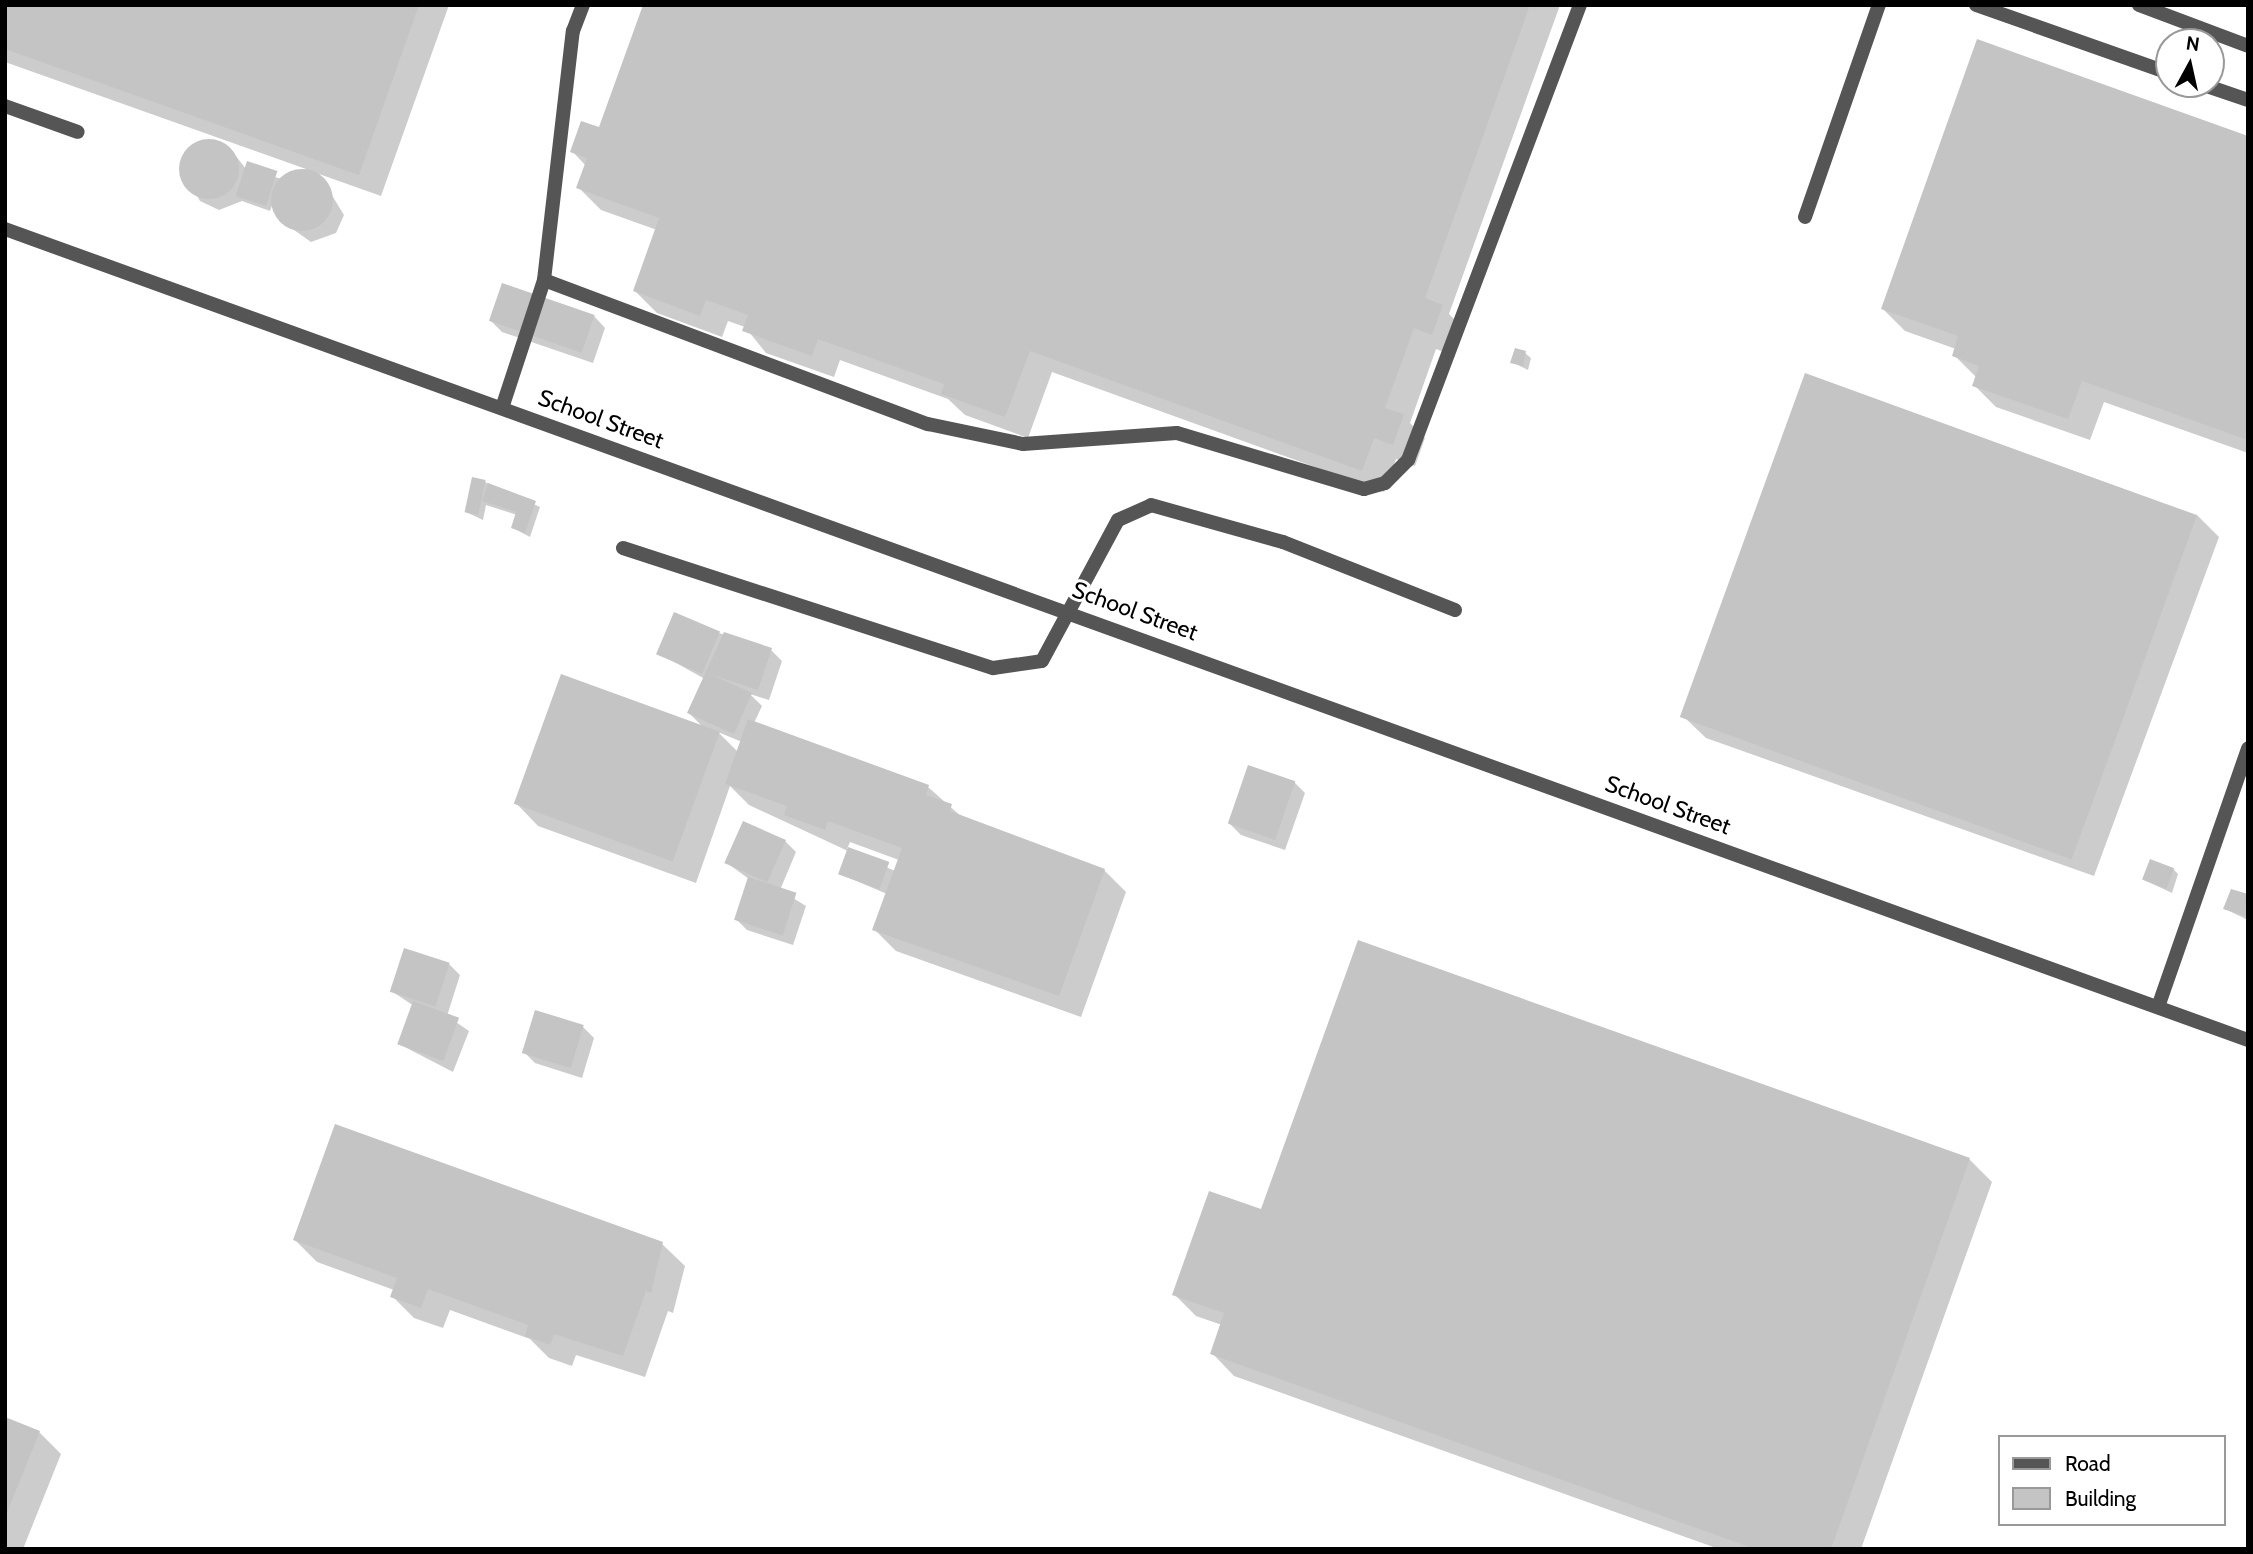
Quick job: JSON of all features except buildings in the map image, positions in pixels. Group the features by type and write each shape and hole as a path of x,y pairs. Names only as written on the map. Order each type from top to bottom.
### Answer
{"street":[{"path":"502,408 544,279 573,30 583,5"},
{"path":"544,279 928,424 1023,443 1177,433 1364,489 1385,482 1408,460 1580,5"},
{"path":"1805,218 1879,5"},
{"path":"1976,5 2155,68"},
{"path":"2139,5 2248,46"},
{"path":"2225,92 2248,100"},
{"path":"5,106 78,132"},
{"name":"School Street","path":"5,229 2248,1040"},
{"path":"623,548 979,666 1017,668 1042,661 1118,520 1152,505 1283,542 1455,610"},
{"path":"2158,1007 2248,748"}]}
